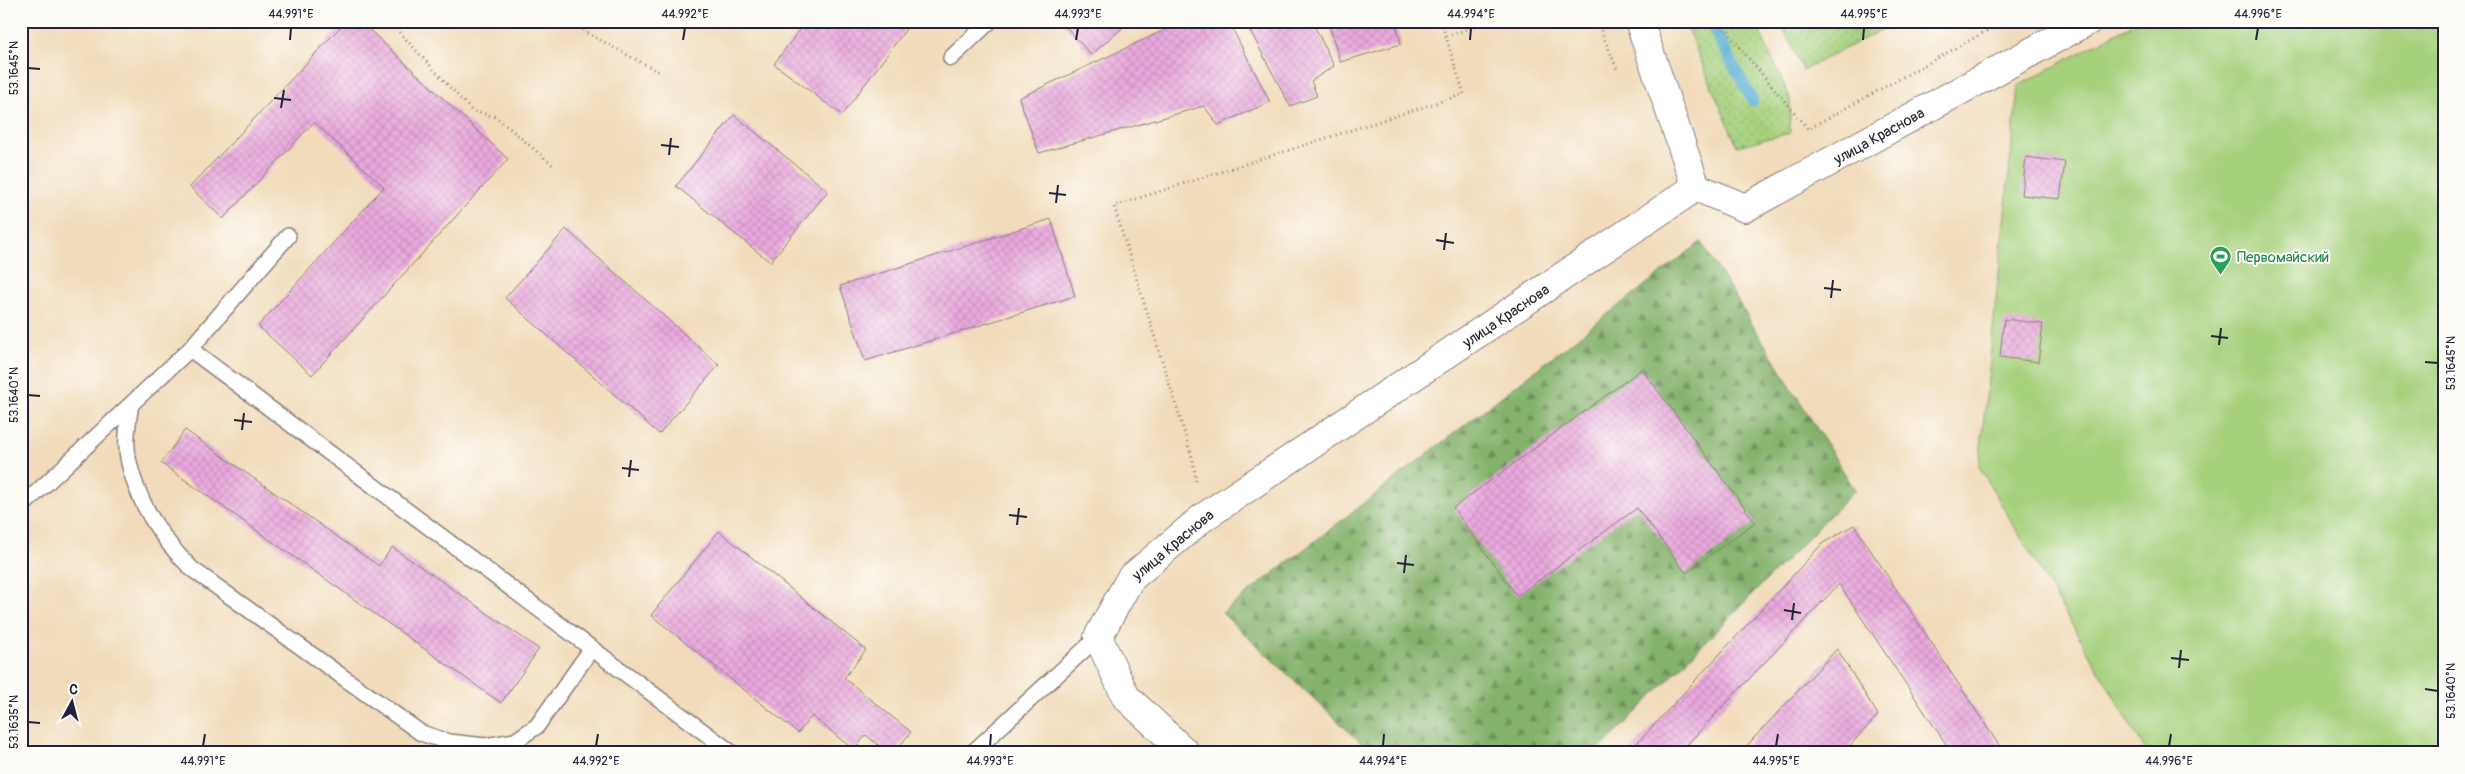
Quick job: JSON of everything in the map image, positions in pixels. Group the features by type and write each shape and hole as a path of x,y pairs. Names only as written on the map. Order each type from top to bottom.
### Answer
{"street":[{"path":"1639,21 1696,187"},
{"name":"улица Краснова","path":"1098,637 1130,579 1201,518 1696,187 1745,208 2088,21"},
{"path":"1098,637 1126,696 1186,753"}],"lane":[{"path":"951,58 990,21"},
{"path":"21,507 190,349 288,236"},
{"path":"190,349 732,753"},
{"path":"131,404 127,430 128,457 137,489 159,531 176,553 192,569 421,733 449,742 485,746 515,741 537,726 592,648"},
{"path":"972,753 1098,637"}],"path":[{"path":"389,21 472,111 496,117 554,166"},
{"path":"565,21 660,73"},
{"path":"1201,518 1193,460 1114,206 1464,94 1441,21"},
{"path":"1446,36 1493,21"},
{"path":"1725,21 1731,36 1808,129 2005,21"}],"green space":[{"path":"1684,21 1755,21 1790,98 1790,133 1737,146"},
{"path":"1780,21 1899,21 1803,70"},
{"name":"Первомайский","path":"2139,21 2444,21 2444,753 2147,753 1979,466 2018,86"},
{"path":"1701,242 1855,490 1596,753 1372,753 1222,613"}],"building":[{"path":"346,21 360,21 508,159 312,375 258,326 384,187 314,122 223,219 190,187"},
{"path":"806,21 912,21 842,115 774,64"},
{"path":"1061,21 1130,21 1091,55"},
{"path":"1184,21 1226,21 1230,24 1270,102 1218,125 1204,106 1039,153 1019,98"},
{"path":"1245,21 1312,21 1334,66 1311,81 1317,96 1290,106"},
{"path":"1328,21 1395,21 1401,44 1340,62"},
{"path":"734,115 828,191 770,262 676,186"},
{"path":"2026,157 2065,162 2060,199 2022,195"},
{"path":"1051,219 1075,296 865,361 840,286"},
{"path":"566,229 719,365 659,434 505,298"},
{"path":"2004,319 2043,324 2038,362 2000,357"},
{"path":"1642,369 1755,522 1686,573 1637,508 1517,596 1453,508"},
{"path":"185,430 379,566 392,547 539,649 501,703 161,463"},
{"path":"1854,525 2004,753 1952,753 1839,584 1679,753 1628,753 1823,543"},
{"path":"719,531 866,650 844,678 911,732 894,753 888,753 866,735 854,750 812,716 798,733 651,615"},
{"path":"1837,649 1878,715 1843,753 1740,753"}],"waterway":[{"path":"1709,21 1753,101"}],"place":[{"name":"Первомайский","path":"2221,276"}]}
